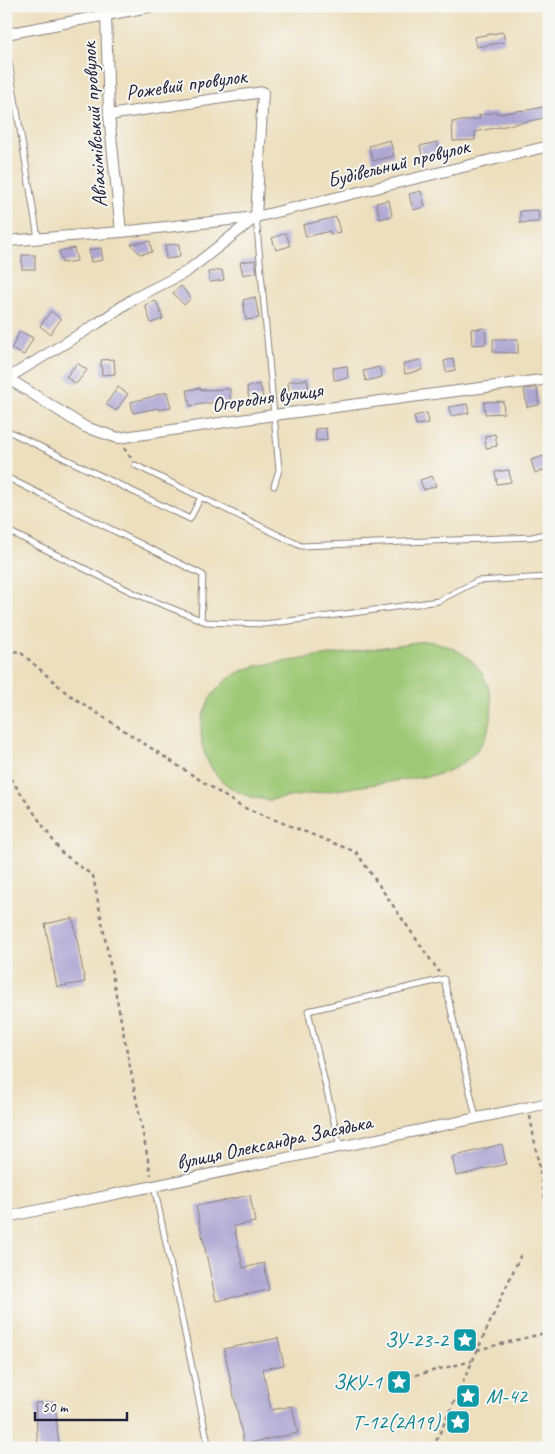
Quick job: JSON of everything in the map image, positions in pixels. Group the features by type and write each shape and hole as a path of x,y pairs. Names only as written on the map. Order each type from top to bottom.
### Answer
{"street":[{"path":"6,34 154,6"},
{"name":"Авіахімівський провулок","path":"106,15 109,115 121,232"},
{"name":"Рожевий провулок","path":"109,115 263,92 256,217"},
{"name":"Будівельний провулок","path":"6,241 121,232 256,217 549,146"},
{"name":"Будівельний провулок","path":"7,377 98,323 133,299 186,272 256,217"},
{"name":"Огородня вулиця","path":"7,377 85,427 118,438 274,414 549,379"},
{"name":"вулиця Олександра Засядька","path":"6,1217 549,1103"}],"lane":[{"path":"6,44 38,238"},
{"path":"256,217 279,470 274,486"},
{"path":"6,430 190,519 201,497"},
{"path":"135,465 301,546 532,537 549,533"},
{"path":"6,477 203,575 201,620"},
{"path":"6,530 136,594 206,622 265,624 438,601 477,581 549,577"},
{"path":"340,1147 308,1011 444,979 476,1118"},
{"path":"154,1186 209,1448"}],"path":[{"path":"118,438 135,465"},
{"path":"6,653 19,651 68,694 240,806 356,852 444,979"},
{"path":"6,772 61,852 94,876 154,1186"},
{"path":"528,1108 548,1216"},
{"path":"433,1448 522,1252"},
{"path":"478,1350 549,1332"},
{"path":"400,1379 472,1361"}],"green space":[{"path":"424,641 452,648 472,662 486,680 492,702 490,725 480,746 462,763 436,775 269,800 241,793 221,779 207,761 201,739 203,716 213,695 230,678 256,666"}],"building":[{"path":"503,32 505,42 476,47 474,37"},
{"path":"548,106 549,117 475,132 475,140 453,141 452,122 480,119 479,115 497,112 498,114"},
{"path":"390,140 394,156 373,161 369,146"},
{"path":"437,142 440,155 423,159 420,146"},
{"path":"421,191 425,207 413,210 409,194"},
{"path":"389,200 392,216 380,219 376,203"},
{"path":"538,210 539,222 520,223 520,211"},
{"path":"336,217 340,232 330,234 330,231 306,237 303,225"},
{"path":"286,233 290,246 276,250 272,238"},
{"path":"150,241 152,252 140,254 131,244"},
{"path":"179,244 180,257 166,259 165,245"},
{"path":"74,248 77,261 62,263 59,251"},
{"path":"101,248 103,260 91,262 89,250"},
{"path":"22,255 35,255 35,269 22,269"},
{"path":"255,260 257,272 243,275 240,262"},
{"path":"222,270 224,280 210,282 208,272"},
{"path":"181,286 191,298 184,305 173,293"},
{"path":"255,297 259,318 246,320 243,300"},
{"path":"156,301 163,319 151,323 145,305"},
{"path":"51,311 61,319 50,334 40,326"},
{"path":"485,328 486,344 472,345 471,329"},
{"path":"20,331 33,338 24,355 11,349"},
{"path":"493,339 518,339 518,353 493,352"},
{"path":"114,359 115,374 102,375 101,360"},
{"path":"453,359 455,370 446,372 444,361"},
{"path":"420,360 422,370 405,374 403,364"},
{"path":"77,363 87,370 76,384 66,377"},
{"path":"347,366 348,378 334,380 333,368"},
{"path":"379,367 382,377 366,381 363,371"},
{"path":"307,379 309,390 289,393 288,382"},
{"path":"260,384 263,397 249,400 247,387"},
{"path":"118,387 128,394 116,411 106,404"},
{"path":"200,388 201,390 230,389 230,402 190,406 187,390"},
{"path":"537,388 539,405 527,407 524,389"},
{"path":"167,392 171,407 133,413 131,402"},
{"path":"503,401 504,413 485,414 484,402"},
{"path":"467,404 469,413 451,416 449,407"},
{"path":"427,413 429,423 416,425 414,416"},
{"path":"326,428 327,440 316,441 315,429"},
{"path":"495,434 497,446 486,448 485,436"},
{"path":"544,456 548,469 535,473 531,460"},
{"path":"509,470 511,482 497,484 495,472"},
{"path":"432,476 436,486 424,490 420,480"},
{"path":"73,918 85,982 57,987 45,924"},
{"path":"502,1144 506,1164 456,1176 452,1157"},
{"path":"250,1195 255,1222 234,1226 243,1268 264,1263 269,1290 216,1301 196,1206"},
{"path":"278,1338 284,1365 263,1369 271,1410 292,1406 298,1433 244,1444 224,1349"},
{"path":"55,1402 59,1448 38,1448 35,1403"}],"place":[{"name":"ЗУ-23-2","path":"465,1340"},
{"name":"ЗКУ-1","path":"399,1382"},
{"name":"М-42","path":"468,1396"},
{"name":"Т-12(2А19)","path":"458,1422"}]}
